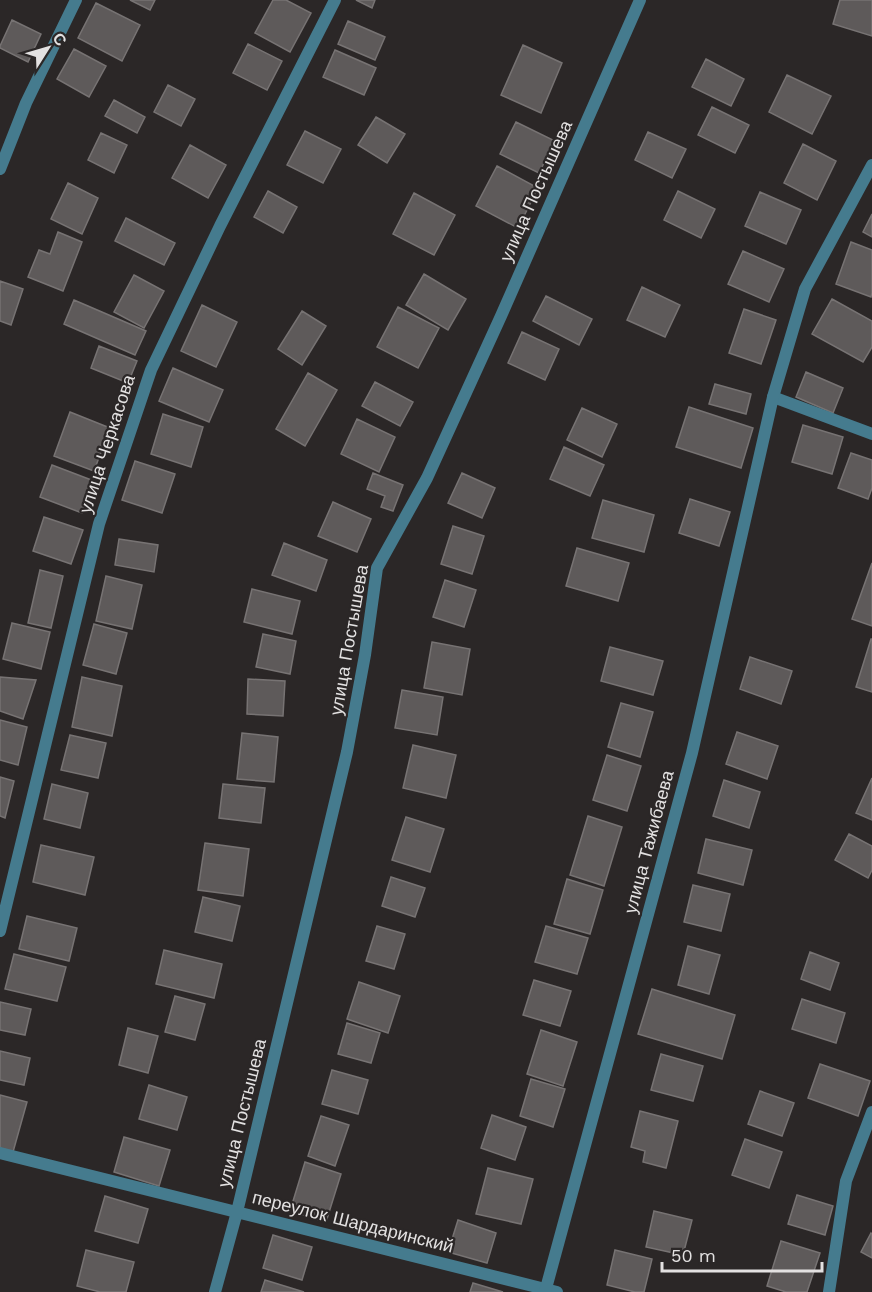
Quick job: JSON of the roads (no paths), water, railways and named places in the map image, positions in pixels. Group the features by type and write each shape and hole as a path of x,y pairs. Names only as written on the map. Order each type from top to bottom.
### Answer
{"street":[{"path":"0,169 26,103 76,0"},
{"name":"улица Черкасова","path":"0,931 99,524 151,370 220,226 335,0"},
{"name":"улица Постышева","path":"215,1292 237,1212 347,752 365,655 377,568 427,478 640,0"},
{"name":"улица Тажибаева","path":"550,1291 692,753 774,397 805,289 872,165"},
{"path":"774,397 872,434"},
{"path":"829,1292 846,1181 872,1112"},
{"name":"переулок Шардаринский","path":"0,1153 550,1291"}]}
